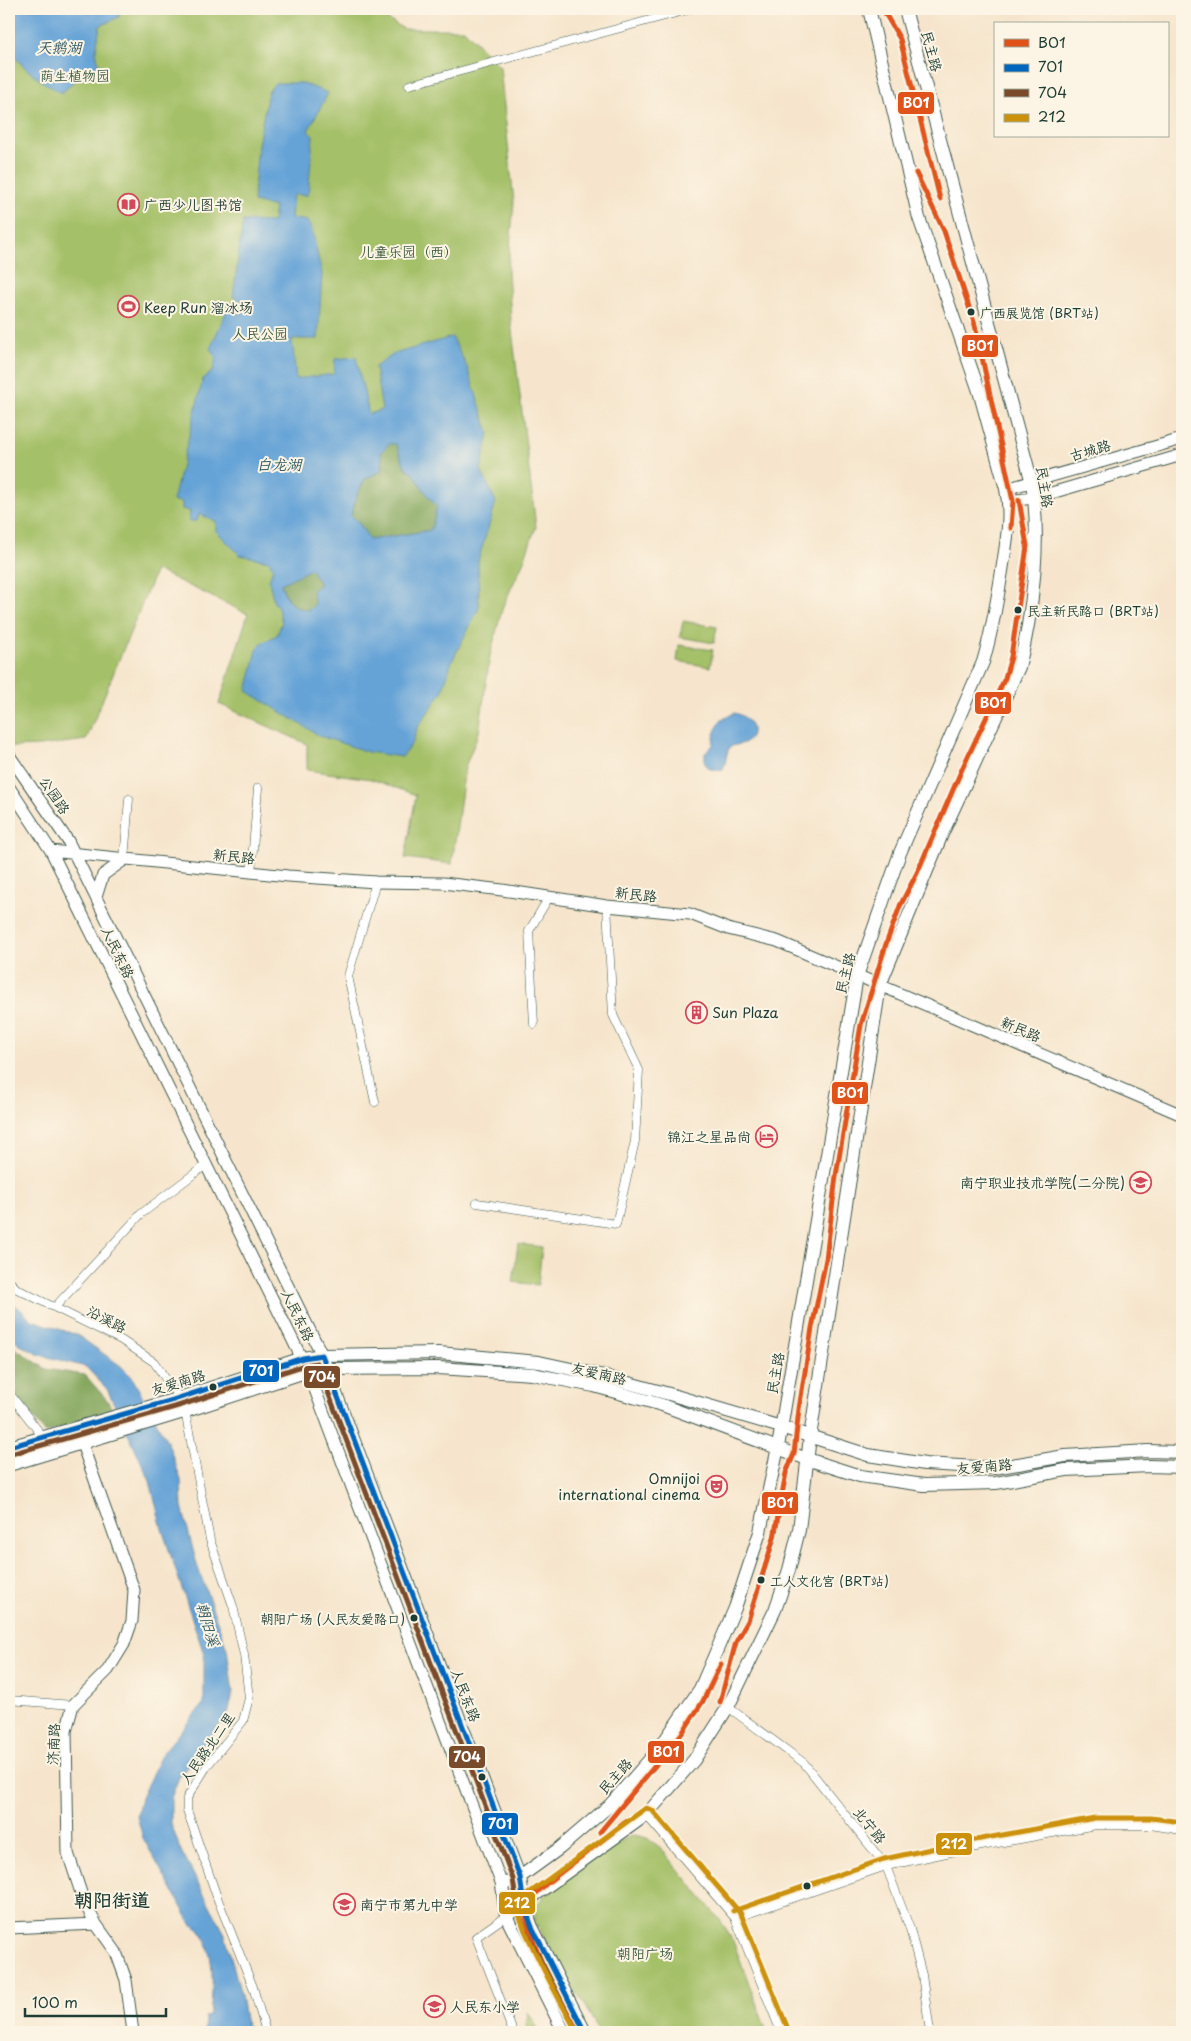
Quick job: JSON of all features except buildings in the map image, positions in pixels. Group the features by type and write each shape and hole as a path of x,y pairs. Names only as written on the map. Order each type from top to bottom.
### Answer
{"main road":[{"name":"民主路","path":"502,1885 520,1877 560,1848 610,1805 659,1749 700,1689 735,1608 760,1532 778,1447 857,976 900,853 983,662 992,630 1006,542 1007,495 979,391 919,218 868,9"},
{"name":"民主路","path":"506,1916 524,1905 646,1815 694,1760 728,1707 775,1610 789,1570 799,1530 810,1437 880,985 942,834 1019,667 1026,641 1036,533 1032,483 905,9"},
{"name":"古城路","path":"1007,495 1032,483 1182,439"},
{"path":"1007,495 1034,498 1182,455"},
{"name":"公园路","path":"9,755 68,841 74,853"},
{"path":"9,787 51,850"},
{"name":"新民路","path":"51,850 124,860 251,873 376,882 443,883 607,906 690,914 728,929 777,941 1182,1115"},
{"name":"人民东路","path":"51,850 303,1358 502,1885 506,1916 564,2032"},
{"name":"人民东路","path":"74,853 322,1355 520,1877 524,1905 532,1927 584,2032"},
{"path":"96,897 103,875 124,860"},
{"name":"友爱南路","path":"9,1447 176,1399 303,1358 322,1355 439,1353 540,1362 599,1375 781,1427 868,1455 926,1464 994,1468 1065,1456 1148,1451 1182,1452"},
{"name":"友爱南路","path":"9,1465 82,1444 308,1371 326,1369 438,1368 532,1374 594,1386 662,1405 807,1459 860,1476 924,1485 996,1483 1066,1470 1149,1466 1182,1467"},
{"name":"济南路","path":"82,1444 134,1590 132,1621 124,1644 108,1670 73,1705 66,1731 68,1853 84,1902 96,1924 116,1952 126,1980 133,2032"},
{"path":"9,1928 96,1924"}],"street":[{"path":"409,85 691,9"},
{"path":"251,873 258,788"},
{"path":"124,860 129,800"},
{"path":"374,1102 348,976 376,882"},
{"path":"534,1024 529,931 549,897"},
{"path":"477,1203 616,1224 635,1141 639,1070 613,1015 607,906"},
{"path":"55,1307 141,1214 207,1164"},
{"name":"沿溪路","path":"9,1280 17,1289 121,1340 154,1362 176,1399"},
{"path":"9,1393 42,1437"},
{"name":"人民路北二里","path":"181,1412 210,1540 233,1606 244,1655 249,1698 243,1721 207,1766 187,1798 187,1810 218,1900 253,1987 266,2032"},
{"path":"9,1700 73,1705"},
{"name":"北宁路","path":"728,1707 804,1763 886,1866 910,1929 922,1975 930,2032"},
{"path":"646,1815 735,1918 781,2032"},
{"path":"735,1918 886,1866 1096,1825 1150,1825 1182,1830"},
{"path":"506,1916 476,1937 513,2032"}],"green space":[{"name":"人民公园","path":"9,9 374,9 375,12 404,29 464,29 500,67 514,202 508,269 511,322 536,527 523,563 503,606 490,656 479,732 465,767 452,864 405,858 416,795 371,779 307,770 307,744 219,704 248,614 156,570 86,740 39,746 11,747 9,744"},
{"path":"389,443 396,443 405,467 413,473 437,506 431,530 370,540 359,523 351,516 357,495 365,479 383,470 381,452"},
{"path":"311,568 320,584 315,604 309,610 298,607 290,602 281,584"},
{"path":"683,621 717,627 714,643 680,637"},
{"path":"679,645 713,650 710,667 677,661"},
{"path":"518,1244 542,1247 538,1285 513,1282"},
{"path":"9,1344 46,1369 85,1375 108,1401 113,1412 45,1433 9,1387"},
{"name":"朝阳广场","path":"634,1835 647,1838 661,1848 720,1920 733,1941 767,2032 600,2032 535,1922 535,1907 544,1896 608,1847"},
{"path":"528,2012 540,2032 525,2032"}],"water":[{"name":"天鹅湖","path":"12,9 78,9 89,14 93,9 121,9 119,17 100,26 96,50 100,74 74,81 62,93 36,77 19,61 9,44 9,33 14,24"},
{"name":"白龙湖","path":"275,83 302,83 328,93 308,131 313,136 308,195 293,195 291,218 307,221 311,226 322,274 318,339 292,339 296,379 334,374 335,359 356,357 369,414 382,410 375,367 394,354 452,337 467,367 489,433 481,470 496,502 478,561 479,608 452,661 442,692 417,728 413,742 402,757 368,752 320,736 247,691 257,650 262,643 277,635 282,622 277,605 274,603 269,581 273,567 269,561 240,555 216,531 216,521 199,514 197,521 189,521 190,511 182,509 182,502 173,501 203,379 213,371 216,358 210,349 227,310 242,314 245,302 233,297 243,221 273,222 275,207 253,202 258,145 268,92","holes":["389,444 396,444 405,467 413,473 437,507 431,530 370,540 359,523 351,515 357,495 365,479 383,470 381,452","311,569 320,584 312,591 315,604 309,610 293,605 285,595 281,584"]},
{"path":"734,713 748,720 752,734 746,742 730,747 722,770 710,769 705,764 705,753 713,745 715,732 720,721"},
{"name":"朝阳溪","path":"9,1299 32,1320 77,1335 121,1366 133,1379 168,1443 181,1480 182,1507 197,1565 227,1649 233,1693 228,1714 179,1777 171,1798 171,1824 181,1851 225,1934 241,1995 247,2032 204,2032 205,2017 210,2014 212,1991 209,1951 205,1940 199,1930 191,1924 143,1838 137,1816 141,1798 161,1755 204,1703 204,1654 162,1529 150,1481 107,1389 86,1367 40,1355 22,1346 9,1335"}],"transit line":[{"name":"B01","path":"883,10 900,39 940,199"},
{"name":"B01","path":"916,173 944,231 975,325 1013,501 1011,528"},
{"name":"B01","path":"720,1702 736,1642 748,1621 774,1538 786,1473 794,1454 799,1409 812,1328 826,1259 836,1176 861,1025 900,906 917,873 962,769 1005,678 1011,657 1027,546 1019,500"},
{"name":"701","path":"9,1447 173,1400 303,1358 322,1355 520,1877 524,1905 532,1927 585,2032"},
{"name":"704","path":"11,1454 175,1407 305,1365 317,1363 513,1879 517,1907 525,1930 577,2032"},
{"name":"B01","path":"600,1832 683,1732 703,1701 721,1664"},
{"name":"212","path":"577,2032 532,1946 517,1902 646,1808 652,1810 741,1914 788,2029"},
{"name":"212","path":"733,1911 884,1859 959,1843 1095,1818 1151,1818 1182,1822"},
{"name":"B01","path":"578,2032 538,1955 527,1922 524,1905 547,1883 627,1821"}],"place":[{"name":"广西少儿图书馆","path":"128,204"},
{"name":"Keep Run 溜冰场","path":"128,307"},
{"name":"广西展览馆 (BRT站)","path":"971,312"},
{"name":"民主新民路口 (BRT站)","path":"1018,610"},
{"name":"Sun Plaza","path":"696,1012"},
{"name":"锦江之星品尚","path":"767,1136"},
{"name":"南宁职业技术学院(二分院)","path":"1141,1182"},
{"name":"Omnijoi international cinema","path":"716,1486"},
{"name":"工人文化宫 (BRT站)","path":"761,1580"},
{"name":"朝阳广场 (人民友爱路口)","path":"414,1618"},
{"name":"南宁市第九中学","path":"344,1904"},
{"name":"人民东小学","path":"434,2006"}],"district":[{"name":"朝阳街道","path":"112,1899"}],"park label":[{"name":"荫生植物园","path":"75,75"},
{"name":"儿童乐园（西）","path":"409,251"}]}
